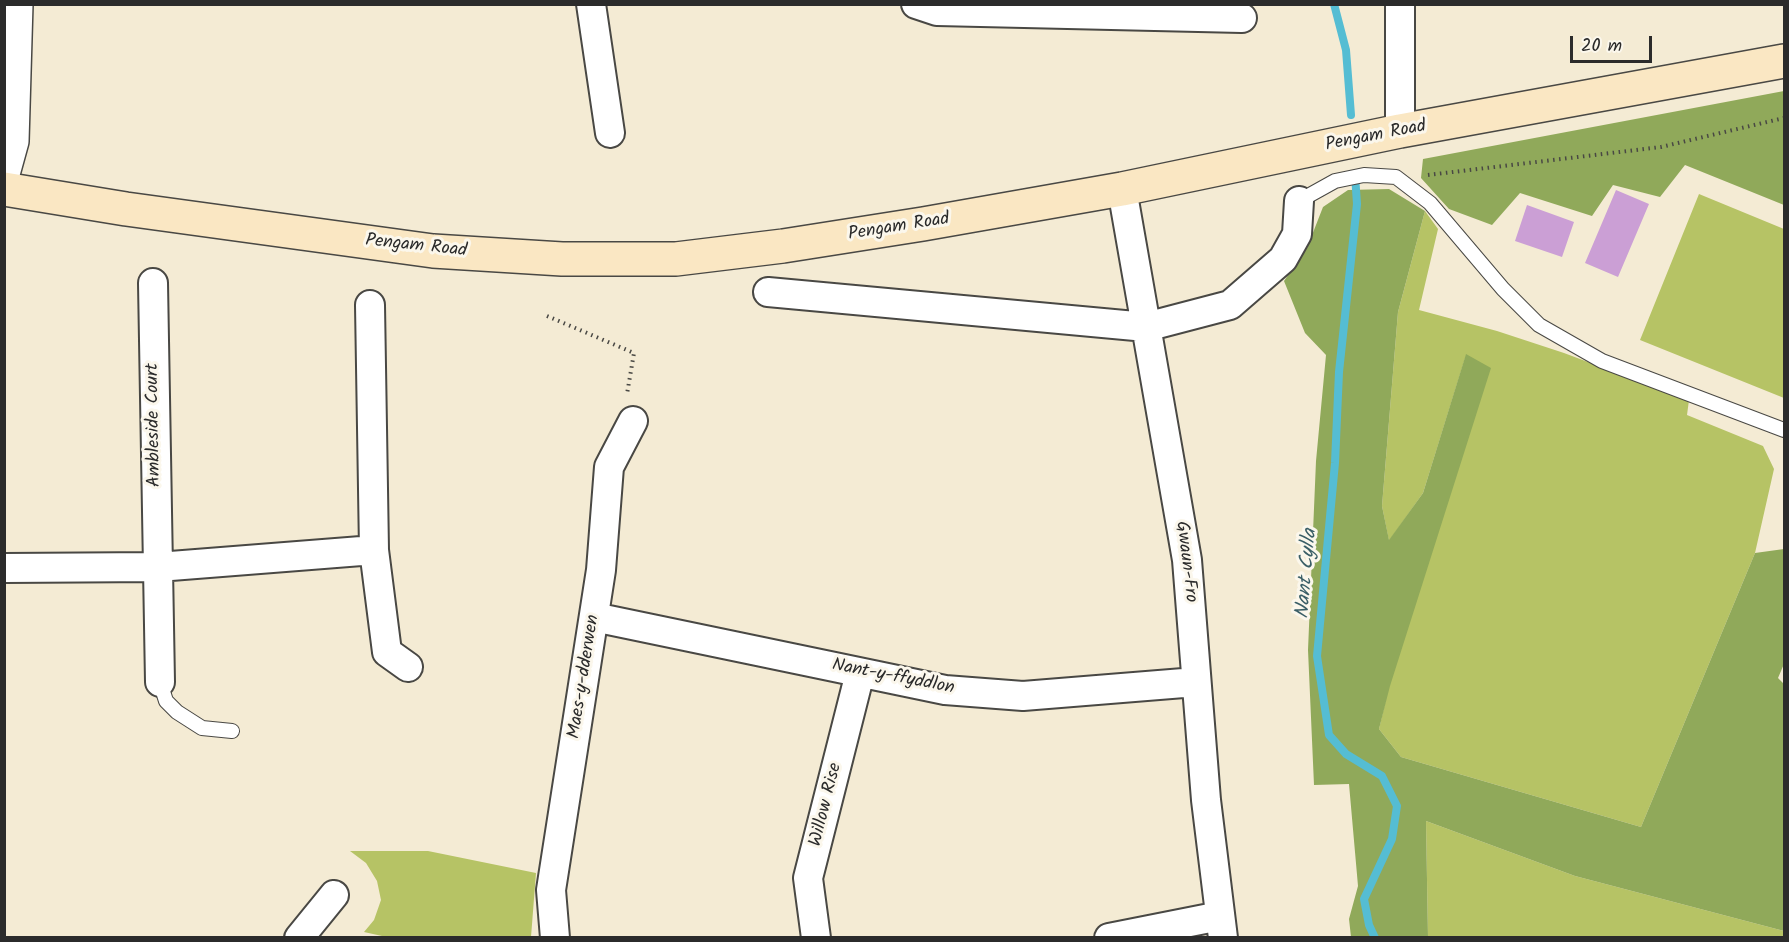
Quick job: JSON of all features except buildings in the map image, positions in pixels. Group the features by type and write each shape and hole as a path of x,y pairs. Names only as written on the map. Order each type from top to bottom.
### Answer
{"main road":[{"name":"Pengam Road","path":"4,189 104,206 433,251 562,260 676,259 771,248 1122,189 1400,131 1785,62"}],"street":[{"path":"4,170 12,141 9,70 16,4"},
{"path":"591,4 610,133"},
{"path":"916,4 937,11 1242,18"},
{"path":"1400,4 1400,131"},
{"name":"Gwaun-Fro","path":"1122,189 1188,560 1206,800 1222,927"},
{"path":"768,292 1146,327 1230,305 1283,259 1297,234 1299,201"},
{"name":"Ambleside Court","path":"153,283 160,682"},
{"path":"370,305 374,550 387,652 408,667"},
{"name":"Maes-y-dderwen","path":"555,938 551,890 601,570 609,467 633,421"},
{"path":"4,568 158,567 374,550"},
{"name":"Nant-y-ffyddlon","path":"594,617 945,690 1023,696 1196,682"},
{"name":"Willow Rise","path":"816,938 808,878 860,673"},
{"path":"299,938 334,895"},
{"path":"1108,938 1222,927"}],"lane":[{"path":"1299,201 1335,181 1364,175 1396,177 1430,203 1503,289 1539,325 1602,362 1785,430"},
{"path":"160,682 165,701 177,712 202,728 232,731"}],"path":[{"path":"1419,168 1428,175 1661,147 1785,118"},
{"path":"548,316 634,353 624,411 633,421"}],"green space":[{"path":"1784,91 1784,205 1685,165 1660,197 1613,185 1592,216 1520,193 1492,225 1449,209 1421,178 1423,159"},
{"path":"1389,189 1425,211 1398,312 1382,506 1389,540 1423,493 1466,354 1491,368 1390,686 1379,729 1401,757 1641,827 1755,553 1784,549 1784,664 1778,678 1784,684 1784,931 1575,876 1426,821 1428,937 1351,937 1349,919 1358,886 1349,784 1314,785 1308,650 1316,461 1326,355 1305,333 1284,281 1307,248 1323,207 1348,190"},
{"path":"1699,194 1784,229 1784,398 1640,340"},
{"path":"1425,211 1438,229 1419,310 1497,331 1564,353 1689,400 1687,415 1763,446 1774,469 1755,553 1641,827 1401,757 1379,729 1466,355 1423,493 1389,541 1382,506 1398,312"},
{"path":"1426,821 1575,876 1784,931 1784,937 1428,937"},
{"path":"350,851 428,851 536,873 531,937 391,938 364,932 374,920 381,900 377,881 366,863"}],"waterway":[{"name":"Nant Cylla","path":"1334,4 1346,50 1351,115"},
{"name":"Nant Cylla","path":"1355,175 1357,204 1339,372 1335,463 1317,656 1329,735 1346,754 1382,776 1397,806 1392,839 1364,899 1369,925 1375,938"}]}
